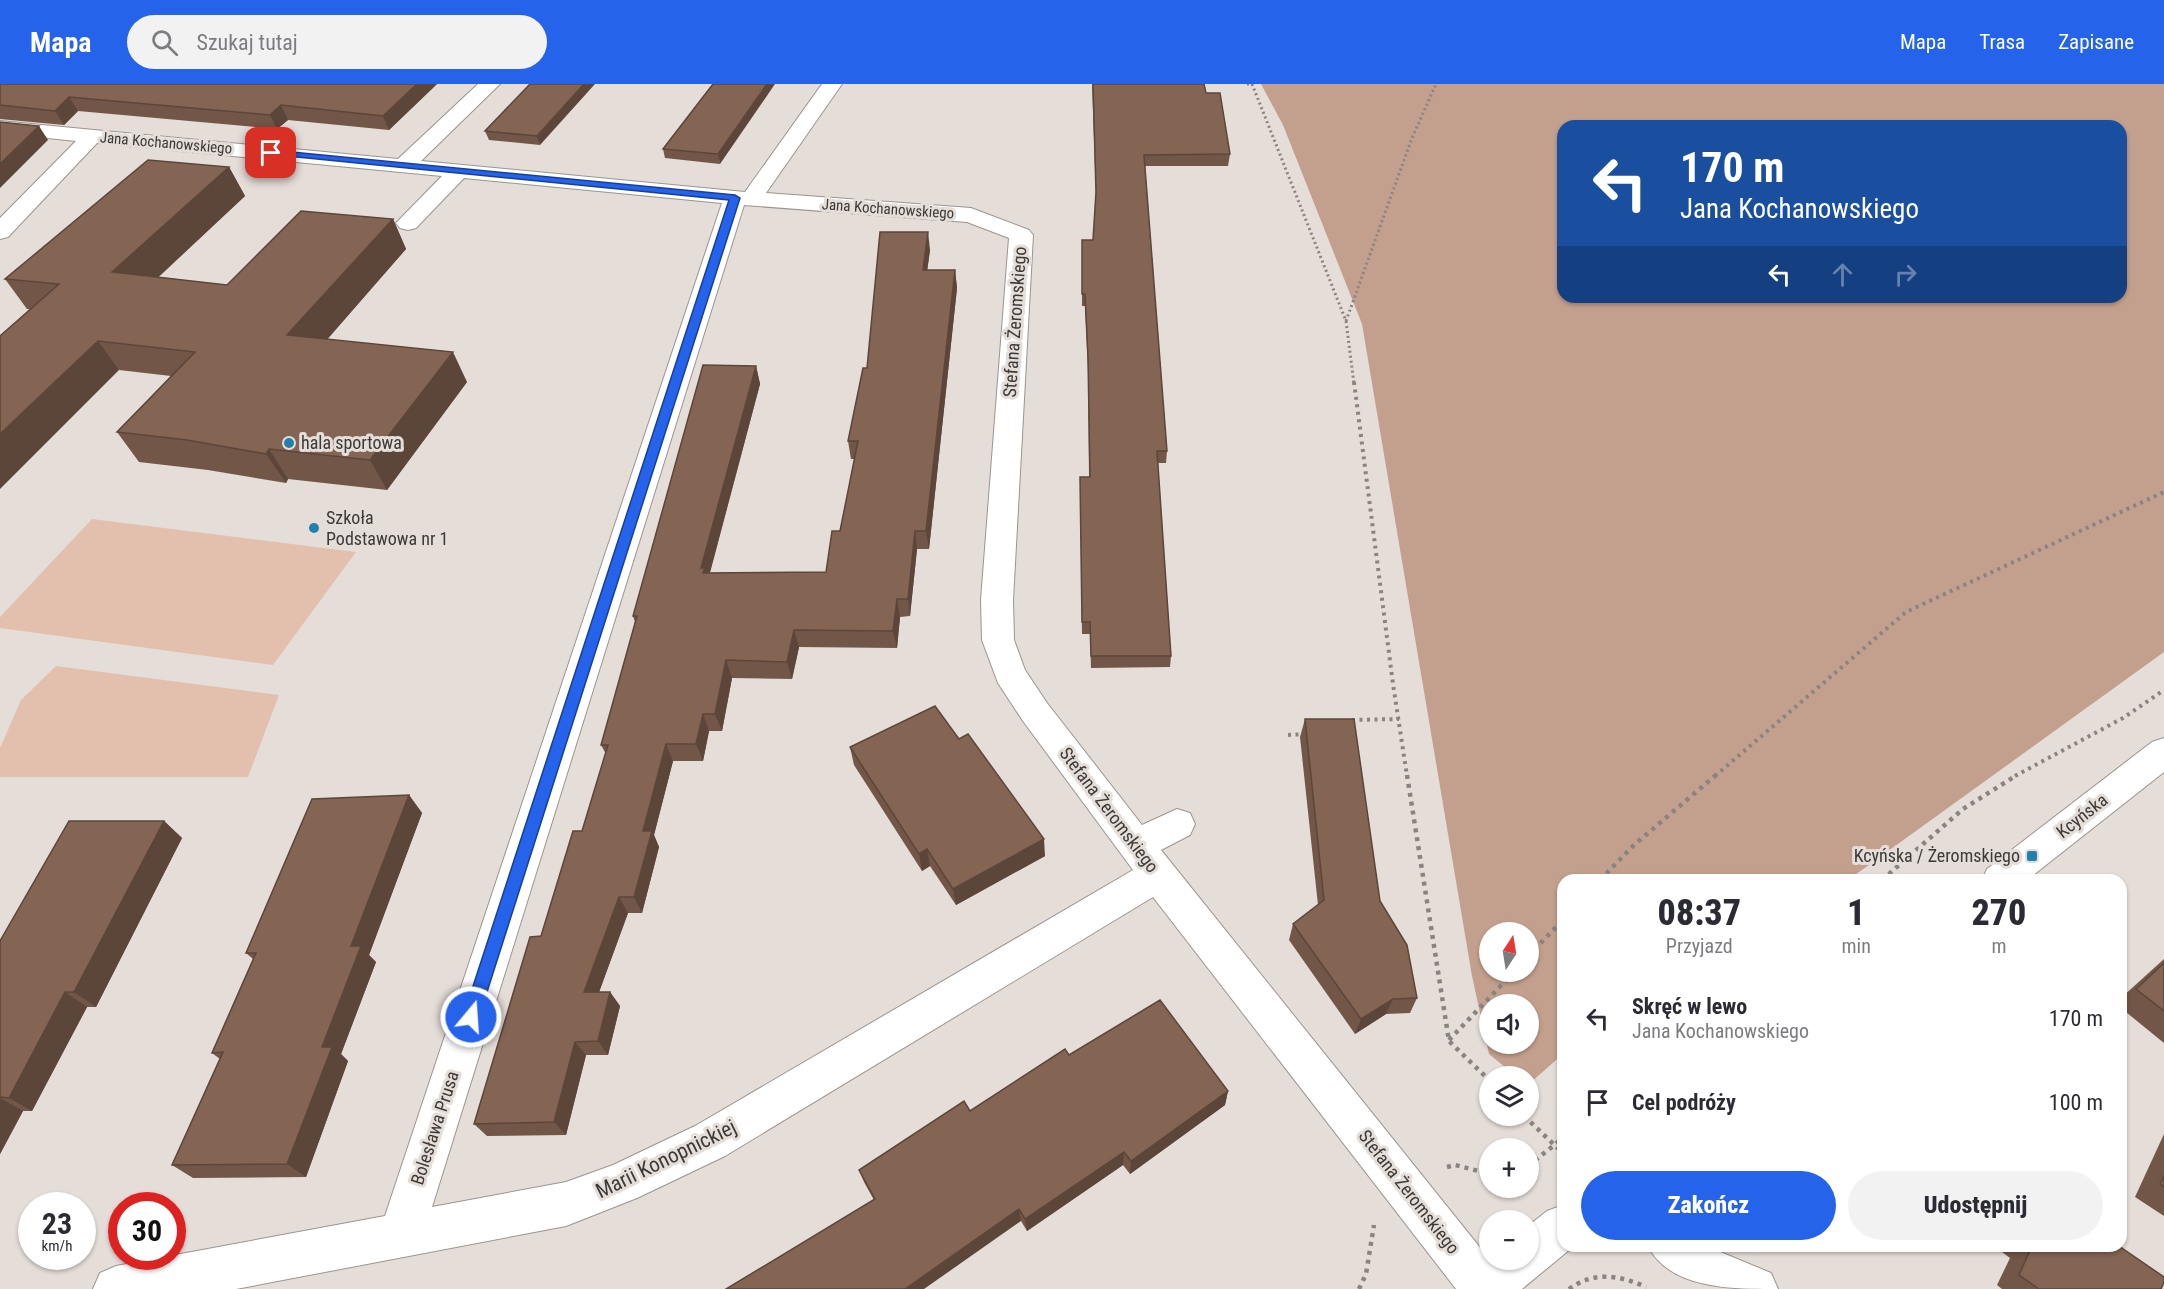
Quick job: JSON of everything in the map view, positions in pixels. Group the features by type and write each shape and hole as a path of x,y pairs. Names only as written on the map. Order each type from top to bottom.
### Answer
{"street":[{"path":"405,165 490,84"},
{"path":"743,199 832,84"},
{"name":"Jana Kochanowskiego","path":"0,127 743,199 970,215 1021,235"},
{"path":"0,232 92,136"},
{"path":"408,223 459,171"},
{"name":"Bolesława Prusa","path":"401,1236 743,199"},
{"name":"Stefana Żeromskiego","path":"1021,235 997,600 998,640 1010,674 1147,860 1486,1289"},
{"name":"Kcyńska","path":"2008,874 2164,753"},
{"name":"Marii Konopnickiej","path":"116,1289 566,1204 622,1183 710,1141 1147,860 1178,824"},
{"path":"1539,1246 1557,1232"},
{"path":"1677,1252 1686,1260 1755,1289"},
{"path":"1486,1289 1510,1270"}],"path":[{"path":"1247,84 1252,84 1346,321 1399,719 1449,1041 1479,1070"},
{"path":"1346,321 1412,138 1436,84"},
{"path":"1606,874 1634,845 1906,612 2164,492"},
{"path":"1889,874 1931,836 1990,790 2083,741 2164,690"},
{"path":"1347,720 1399,719"},
{"path":"1288,735 1313,734"},
{"path":"1539,945 1557,926"},
{"path":"1449,1041 1505,982"},
{"path":"1534,1126 1557,1148"},
{"path":"1539,1157 1557,1143"},
{"path":"1569,1289 1577,1282 1602,1274 1632,1281 1651,1289"}],"shaded area":[{"path":"1261,84 2164,84 2164,652 1856,874 1557,874 1557,1059 1539,1075 1539,1066 1504,1066 1489,1054 1539,1054 1539,994 1479,994 1479,1008 1362,324 1283,125"},
{"path":"92,519 356,552 273,665 0,628 0,617"},
{"path":"56,666 279,695 248,777 0,777 0,748 21,700"}],"building":[{"path":"0,84 417,84 383,116 281,105 270,115 69,97 55,111 0,105"},
{"path":"530,84 584,84 537,136 485,131"},
{"path":"713,84 767,84 718,154 663,149"},
{"path":"1093,84 1204,84 1206,93 1220,93 1230,154 1144,155 1167,451 1157,451 1171,656 1091,656 1090,622 1082,622 1080,477 1090,477 1088,358 1085,294 1082,294 1082,240 1093,240 1096,192"},
{"path":"0,122 39,126 0,164"},
{"path":"148,160 229,167 112,272 227,285 301,211 393,219 287,335 453,352 370,460 269,449 266,454 187,440 117,432 195,352 98,341 0,434 0,336 59,284 5,279"},
{"path":"880,232 928,232 923,270 955,270 926,531 915,531 908,599 897,599 893,631 794,630 787,662 726,660 715,714 703,714 696,744 666,744 643,831 652,831 634,897 619,897 584,992 610,992 598,1041 575,1042 554,1122 474,1124 530,937 541,936 573,831 582,831 608,745 601,745 637,616 633,616 703,365 756,366 701,568 705,568 703,573 826,572 832,531 840,531 858,441 848,441 863,368 867,368"},
{"path":"935,706 959,739 968,734 1044,839 953,889 927,849 919,854 850,747"},
{"path":"1305,719 1354,719 1380,901 1407,945 1417,998 1393,999 1361,1019 1293,924 1324,900"},
{"path":"409,795 351,946 361,946 322,1047 332,1047 287,1164 172,1165 223,1052 212,1053 256,953 246,953 312,799"},
{"path":"69,821 164,821 74,992 65,992 9,1098 0,1097 0,941"},
{"path":"2164,963 2164,1011 2136,989"},
{"path":"1160,1000 1228,1091 1131,1161 1124,1152 1025,1219 1019,1209 905,1289 726,1289 875,1199 859,1170 964,1101 970,1111 1065,1049 1069,1055"},
{"path":"2029,1252 2127,1252 2164,1277 2164,1282 2161,1289 2039,1289 2019,1275"}],"place":[{"name":"hala sportowa","path":"289,443"},
{"name":"Szkoła Podstawowa nr 1","path":"314,528"},
{"name":"Kcyńska / Żeromskiego","path":"2032,856"}],"route":[{"path":"271,153 735,198 471,1017"}]}
